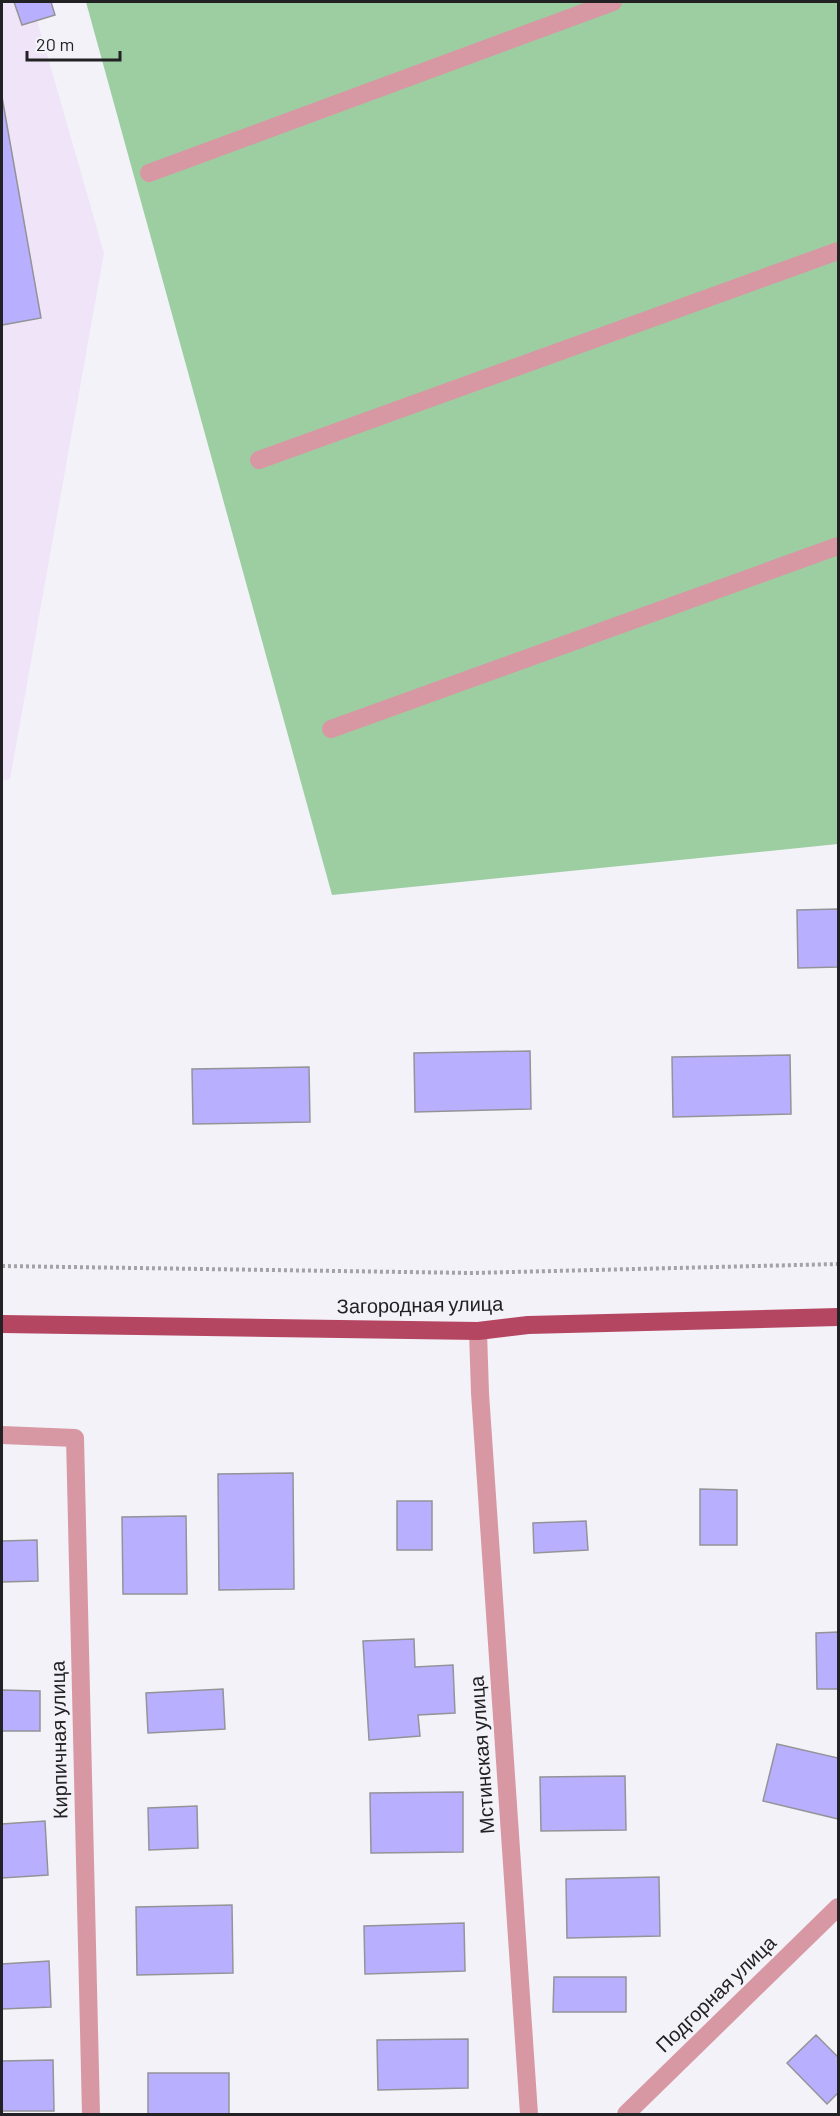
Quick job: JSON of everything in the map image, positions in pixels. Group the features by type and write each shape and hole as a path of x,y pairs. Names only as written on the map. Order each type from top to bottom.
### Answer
{"main road":[{"name":"Загородная улица","path":"2,1324 478,1331 528,1325 838,1317"}],"street":[{"path":"149,173 613,2"},
{"path":"258,460 838,251"},
{"path":"331,729 838,546"},
{"name":"Мстинская улица","path":"478,1331 480,1393 529,2115"},
{"name":"Кирпичная улица","path":"2,1435 75,1438 91,2115"},
{"name":"Подгорная улица","path":"626,2115 838,1907"}],"path":[{"path":"2,1266 472,1273 838,1264"}],"shaded area":[{"path":"2,2 32,2 104,253 10,779 2,781"}],"green space":[{"path":"86,2 838,2 838,844 332,895"}],"building":[{"path":"14,2 51,2 55,15 22,25"},
{"path":"2,97 41,318 2,325"},
{"path":"838,909 838,967 798,968 797,910"},
{"path":"530,1051 531,1109 415,1112 414,1053"},
{"path":"790,1055 791,1114 673,1117 672,1057"},
{"path":"309,1067 310,1122 193,1124 192,1069"},
{"path":"293,1473 294,1589 219,1590 218,1474"},
{"path":"700,1489 737,1490 737,1545 700,1545"},
{"path":"397,1501 432,1501 432,1550 397,1550"},
{"path":"186,1516 187,1594 123,1594 122,1517"},
{"path":"586,1521 588,1550 534,1553 533,1523"},
{"path":"37,1540 38,1581 2,1582 2,1541"},
{"path":"838,1632 838,1689 817,1689 816,1633"},
{"path":"414,1639 415,1667 453,1665 455,1713 418,1715 420,1736 369,1740 363,1641"},
{"path":"223,1689 225,1729 148,1733 146,1693"},
{"path":"2,1690 40,1691 40,1731 2,1731"},
{"path":"777,1744 838,1758 838,1819 763,1801"},
{"path":"625,1776 626,1830 541,1831 540,1777"},
{"path":"463,1792 463,1852 371,1853 370,1793"},
{"path":"197,1806 198,1848 149,1850 148,1808"},
{"path":"45,1821 48,1875 2,1878 2,1824"},
{"path":"659,1877 660,1936 567,1938 566,1879"},
{"path":"232,1905 233,1973 137,1975 136,1907"},
{"path":"464,1923 465,1971 365,1974 364,1926"},
{"path":"49,1961 51,2007 2,2009 2,1964"},
{"path":"554,1977 626,1977 626,2012 553,2012"},
{"path":"816,2035 838,2057 838,2093 827,2104 787,2063"},
{"path":"468,2039 468,2088 378,2090 377,2040"},
{"path":"53,2060 54,2111 2,2111 2,2061"},
{"path":"148,2073 229,2073 229,2114 148,2114"}]}
